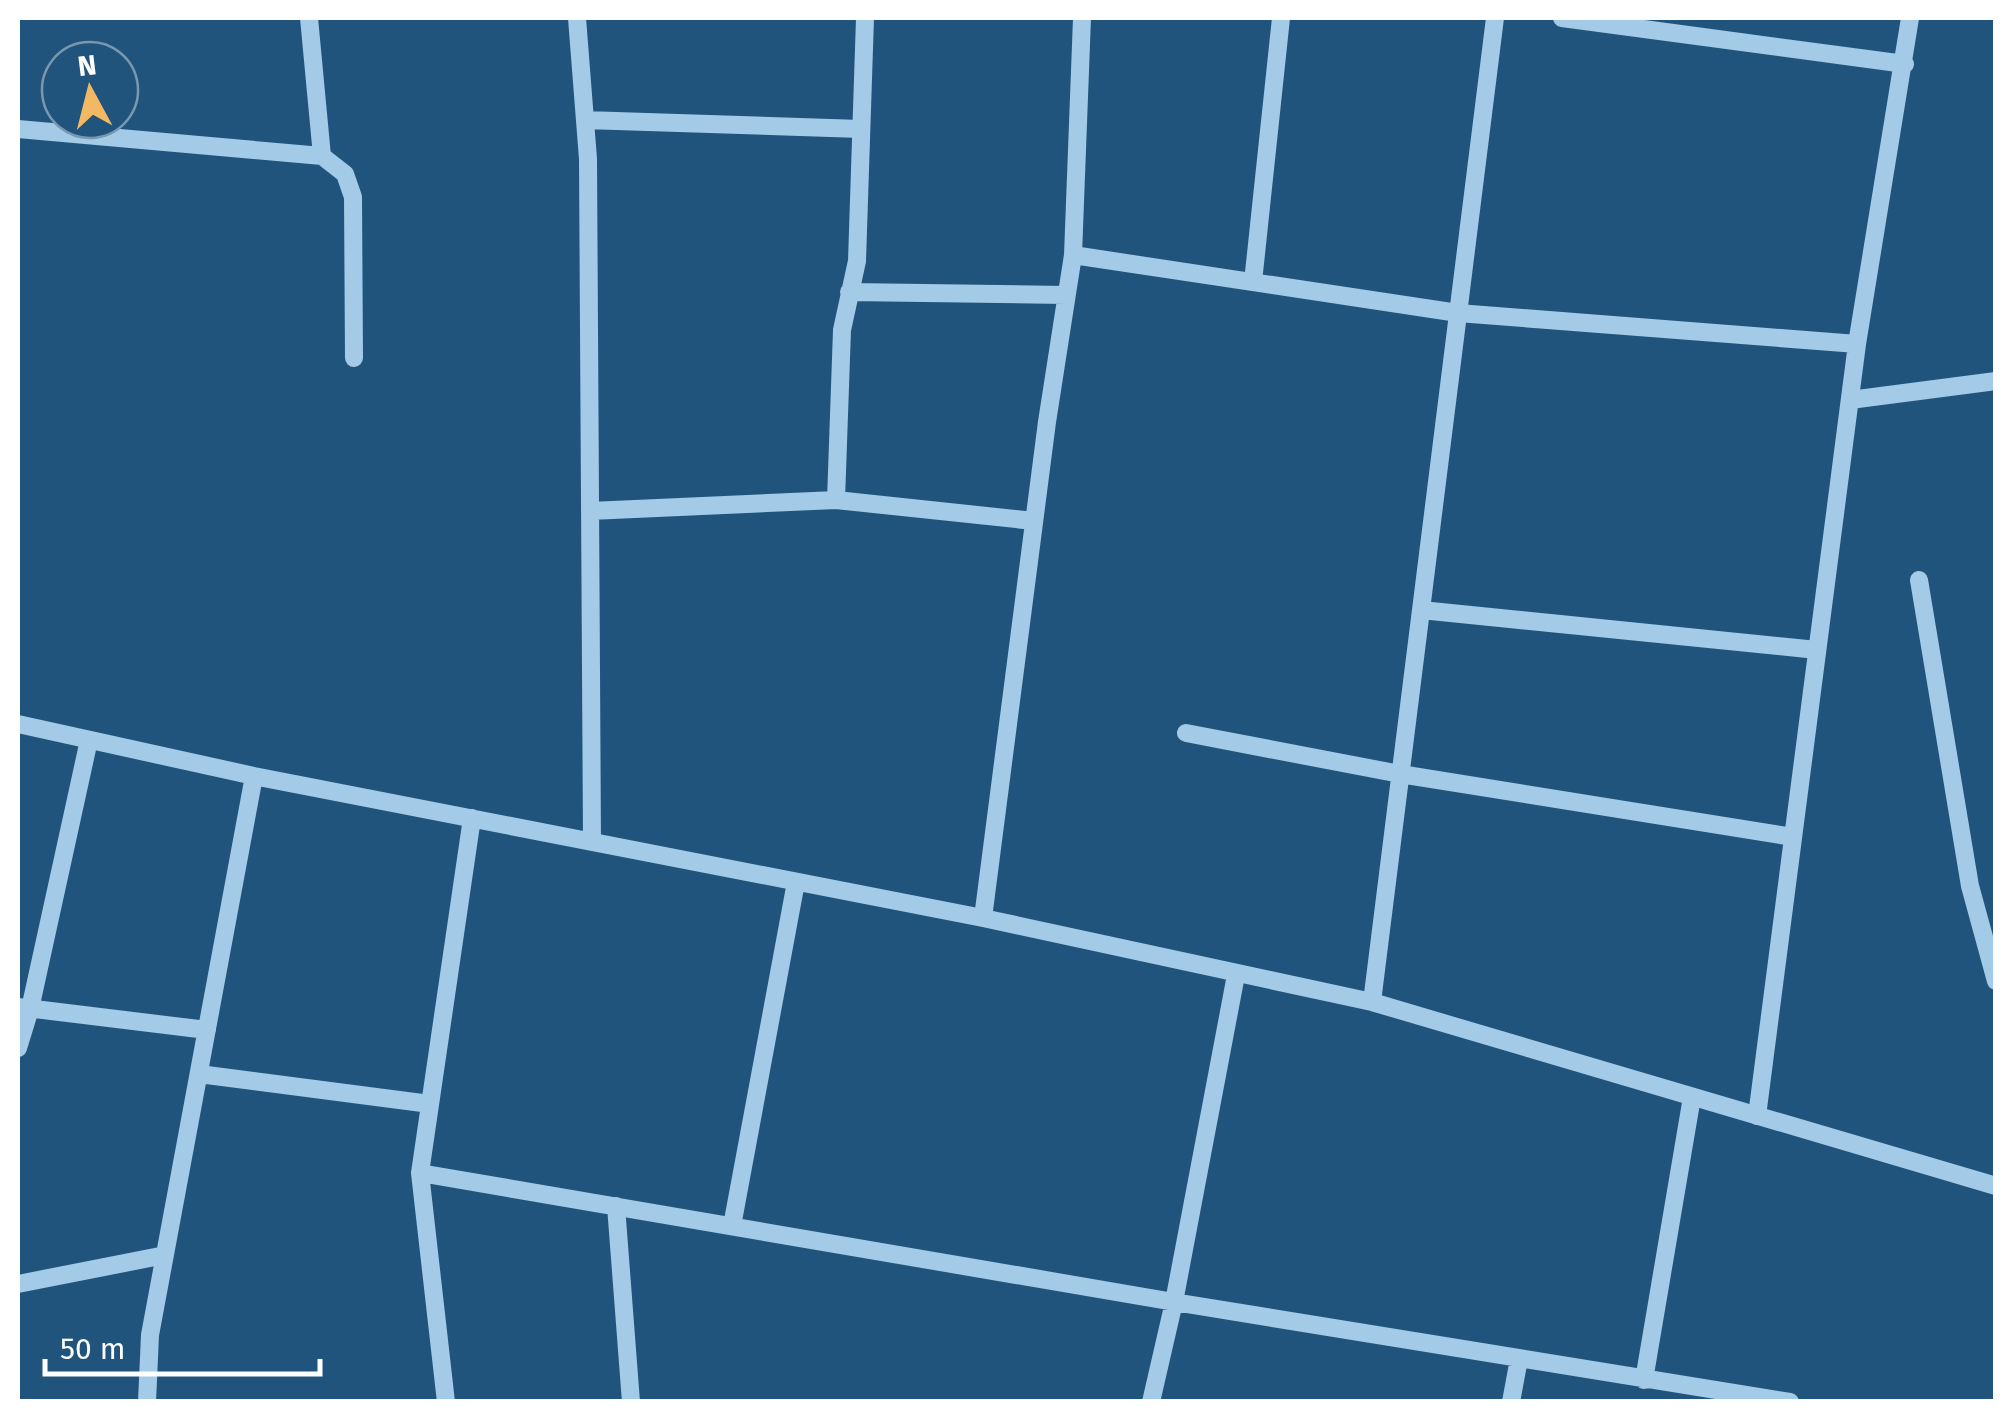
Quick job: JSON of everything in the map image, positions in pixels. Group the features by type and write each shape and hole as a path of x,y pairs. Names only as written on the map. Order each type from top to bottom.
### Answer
{"street":[{"path":"310,18 322,156"},
{"path":"576,18 585,120 592,842"},
{"path":"836,500 842,330 857,261 865,18"},
{"path":"984,918 1072,255 1082,18"},
{"path":"1253,282 1281,18"},
{"path":"1372,1002 1495,18"},
{"path":"1562,18 1662,24 1904,64"},
{"path":"1757,1116 1850,400 1910,18"},
{"path":"585,120 861,129"},
{"path":"18,129 322,156 345,174 354,197 354,358"},
{"path":"1072,255 1458,313 1858,344"},
{"path":"849,292 1066,295"},
{"path":"1850,400 1996,381"},
{"path":"590,511 836,500 1034,521"},
{"path":"1919,580 1970,886 1996,981"},
{"path":"1421,610 1818,650"},
{"path":"18,724 254,776 984,918 1372,1002 1996,1186"},
{"path":"1186,733 1400,774 1793,837"},
{"path":"18,1048 24,1008 90,740"},
{"path":"147,1402 150,1335 254,776"},
{"path":"446,1402 420,1173 472,818"},
{"path":"732,1226 796,882"},
{"path":"1151,1402 1174,1302 1236,975"},
{"path":"24,1008 206,1030"},
{"path":"199,1074 430,1104"},
{"path":"1644,1380 1692,1097"},
{"path":"420,1173 1790,1402"},
{"path":"616,1206 631,1402"},
{"path":"18,1284 165,1255"},
{"path":"1511,1402 1519,1359"}]}
